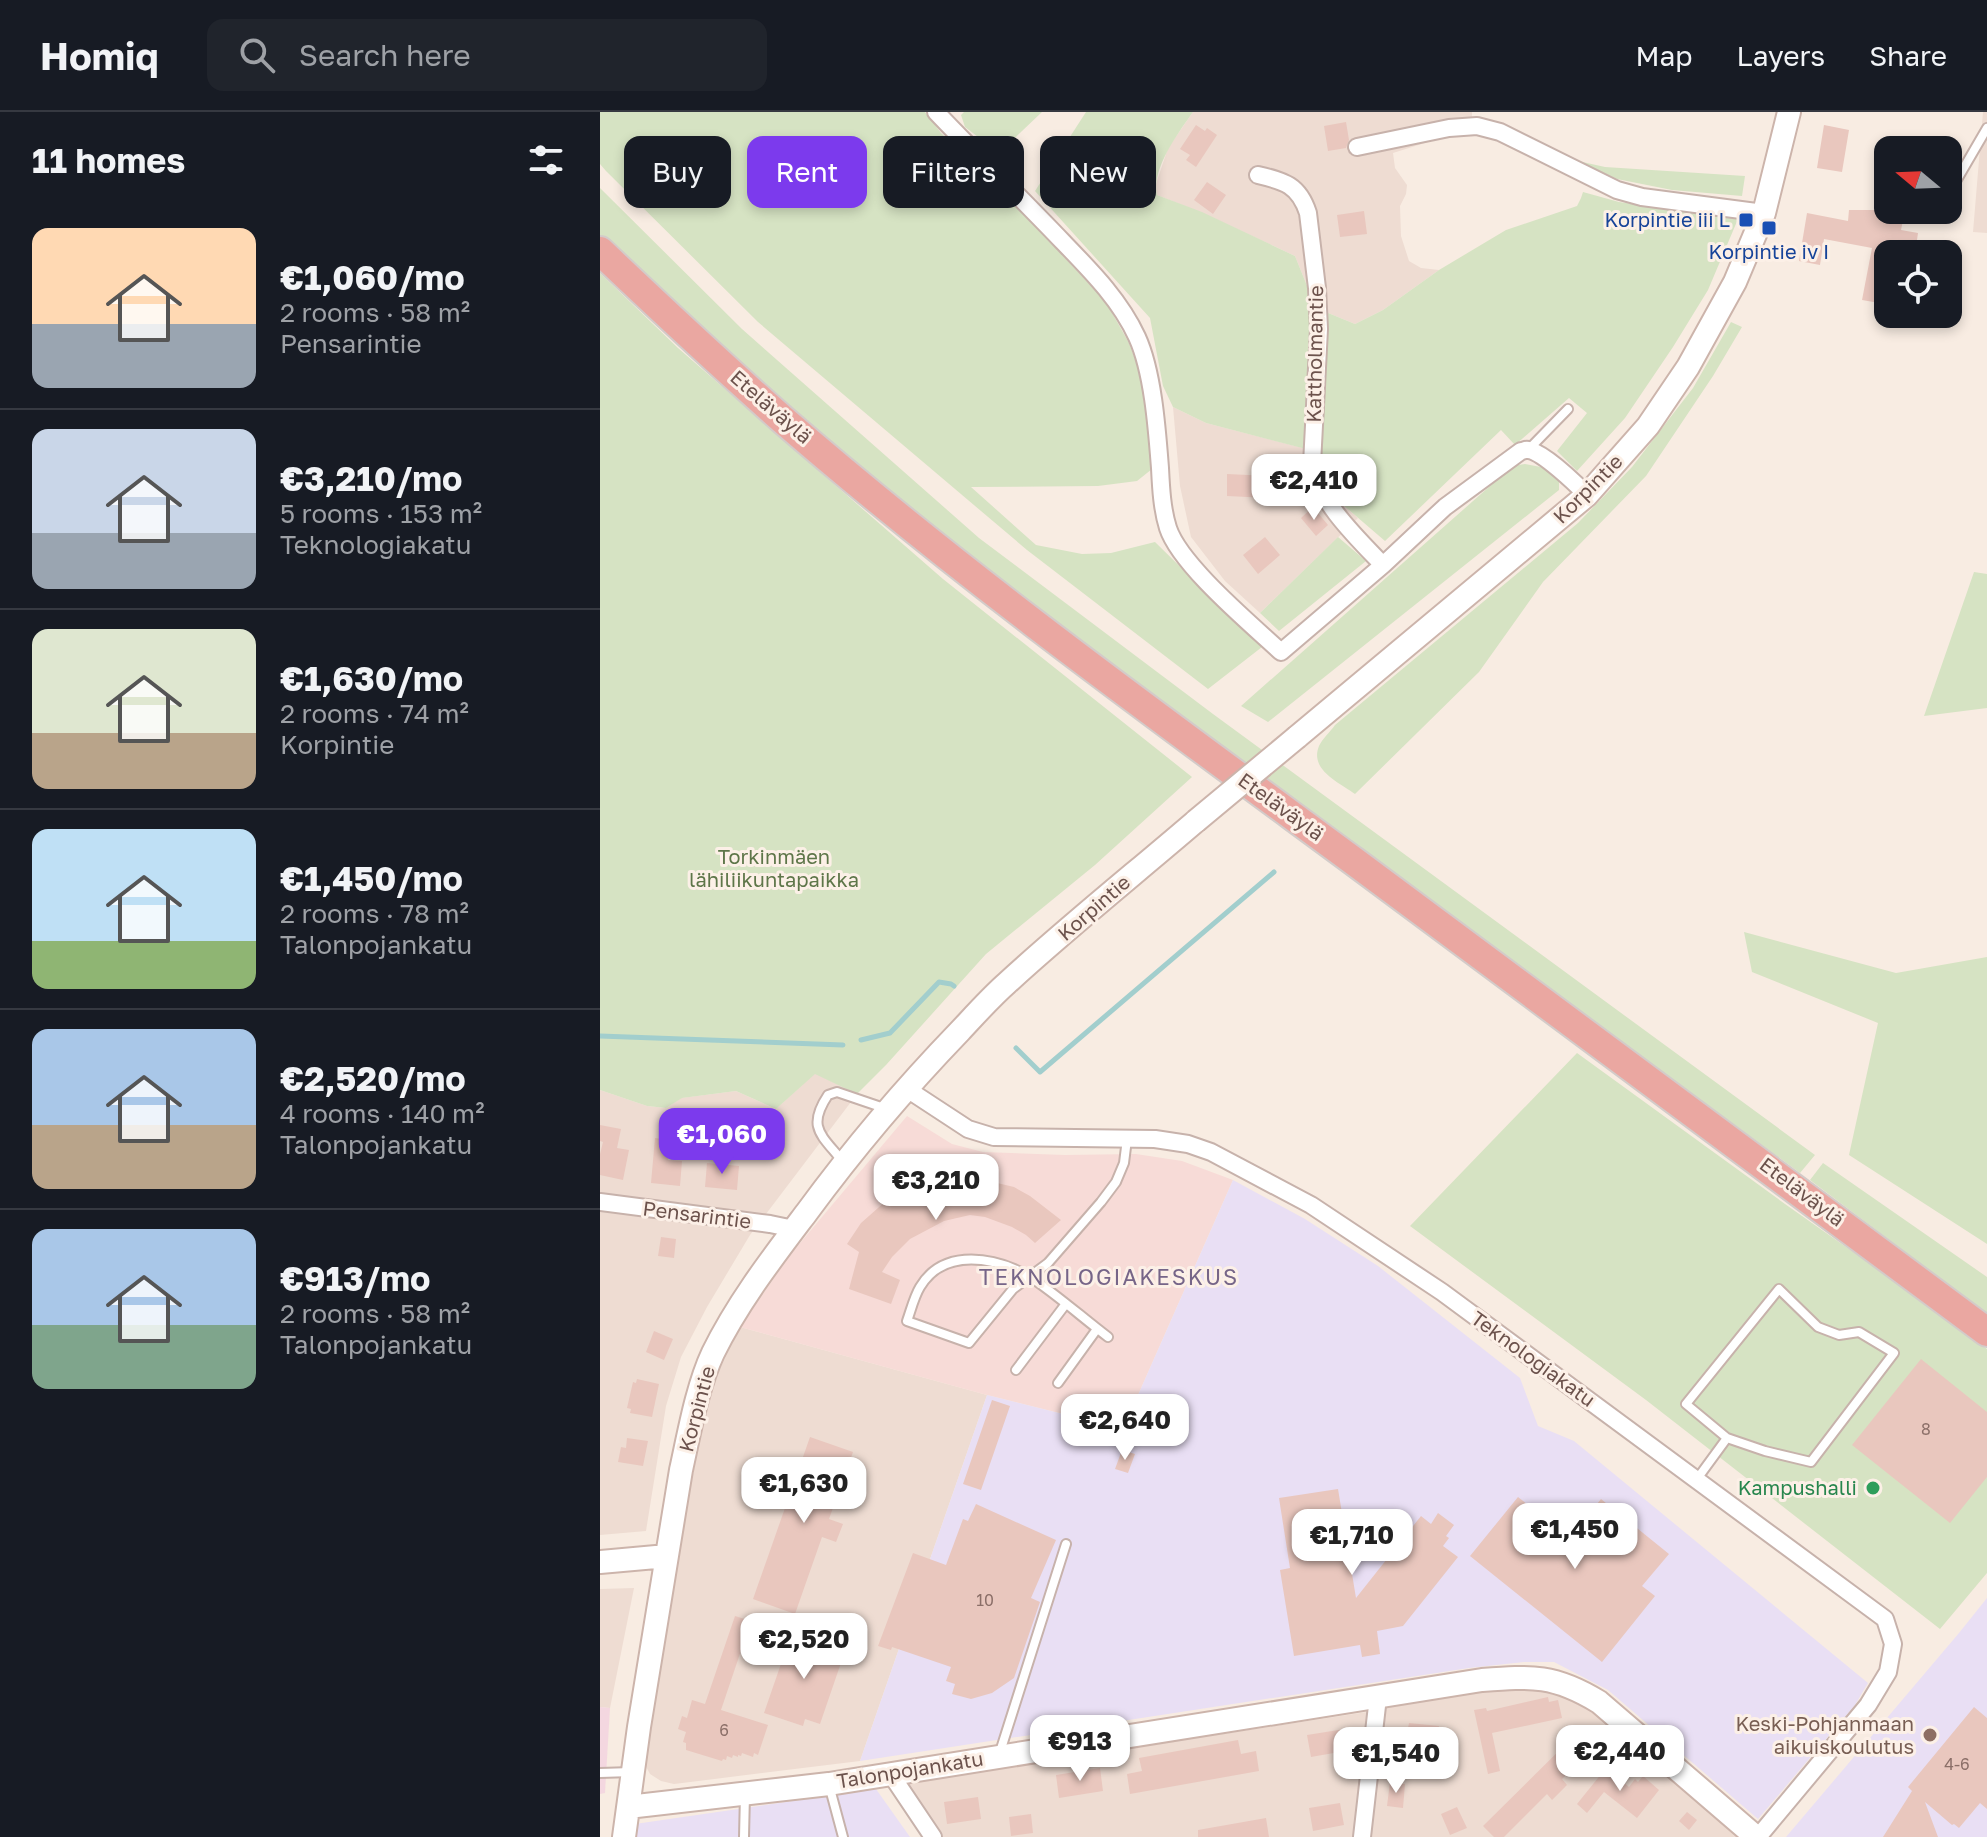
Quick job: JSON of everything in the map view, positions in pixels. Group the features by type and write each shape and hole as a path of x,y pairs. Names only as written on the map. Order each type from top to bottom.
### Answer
{"highway":[{"name":"Eteläväylä","path":"600,251 784,420 921,534 1035,623 1987,1332"}],"street":[{"path":"936,112 1036,213 1119,305 1146,362 1168,529 1179,550 1236,611 1281,652 1445,507 1513,455 1528,450 1538,454 1587,495"},
{"name":"Korpintie","path":"624,1837 689,1432 711,1356 746,1294 844,1163 907,1089 1005,984 1587,495 1648,426 1688,367 1735,282 1764,213 1789,112"},
{"path":"1357,147 1449,128 1477,126 1500,132 1617,190 1642,197 1764,213"},
{"name":"Kattholmantie","path":"1258,175 1277,179 1296,189 1308,213 1319,329 1313,474 1339,517 1383,565"},
{"name":"Teknologiakatu","path":"907,1089 968,1129 994,1137 1155,1139 1188,1144 1211,1152 1311,1205 1442,1292 1885,1619 1893,1644 1888,1672 1868,1705 1757,1837"},
{"name":"Pensarintie","path":"600,1202 794,1229"},
{"path":"600,1562 667,1556"},
{"name":"Talonpojankatu","path":"628,1807 829,1784 1482,1680 1519,1677 1562,1683 1599,1702 1757,1837"},
{"path":"1362,1837 1378,1697"},
{"path":"890,1773 933,1837"}],"lane":[{"path":"1962,171 1987,128"},
{"path":"1528,450 1568,409"},
{"path":"844,1163 817,1130 816,1119 828,1095 837,1092 889,1110"},
{"path":"1108,1337 1029,1277 974,1258 951,1262 935,1270 919,1288 907,1321 969,1343 1013,1289 1029,1277 1048,1263 1101,1202 1116,1182 1124,1163 1127,1139"},
{"path":"1779,1289 1818,1327 1839,1335 1859,1332 1894,1353 1811,1462 1727,1438 1686,1404 1779,1289"},
{"path":"1016,1370 1065,1305"},
{"path":"1058,1383 1097,1329"},
{"path":"1696,1480 1727,1438"},
{"path":"999,1756 1066,1544"},
{"path":"600,1773 633,1772"},
{"path":"829,1784 843,1837"},
{"path":"744,1837 745,1793"}],"shaded area":[{"path":"1193,112 1472,112 1472,136 1447,136 1393,153 1395,168 1407,185 1400,206 1401,236 1409,261 1421,268 1439,270 1383,310 1355,324 1316,308 1295,256 1157,195 1156,184 1168,148"},
{"path":"1983,112 1987,112 1987,233 1973,232"},
{"path":"1173,407 1206,423 1307,449 1328,492 1358,518 1260,613 1225,581 1191,537 1180,486"},
{"path":"815,1073 857,1094 750,1235 681,1357 666,1406 646,1531 600,1535 600,1090 647,1106 666,1108 681,1098 736,1091 776,1109"},
{"path":"907,1116 952,1144 983,1152 1136,1154 1182,1161 1233,1180 1123,1429 740,1327 790,1255"},
{"path":"1233,1180 1305,1219 1378,1266 1520,1378 1538,1426 1574,1441 1868,1683 1855,1705 1758,1819 1608,1690 1554,1662 1469,1668 860,1761 987,1395 1123,1429"},
{"path":"740,1327 987,1395 860,1761 674,1784 650,1774 643,1761 705,1411 718,1373"},
{"path":"634,1588 610,1708 600,1707 600,1589"},
{"name":"Keski-Pohjanmaan aikuiskoulutus","path":"1987,1598 1987,1837 1786,1837 1959,1633"},
{"path":"1528,1685 1582,1699 1743,1837 1371,1837 1386,1703"},
{"path":"600,1707 610,1708 605,1793 600,1794"},
{"path":"1367,1712 1355,1837 939,1837 906,1782"},
{"path":"876,1789 910,1837 633,1837 635,1824"}],"green space":[{"path":"600,112 925,112 944,136 883,136 883,208 1019,208 1106,302 1129,343 1141,375 1152,469 1137,481 1098,486 971,487 1036,545 1082,554 1111,553 1155,542 1262,647 1208,689 1027,550 758,322 643,208 731,208 731,136 624,136 624,189 600,164"},
{"path":"964,112 1042,112 1017,136 977,136 965,127 961,115"},
{"path":"1086,112 1193,112 1162,163 1156,185 1156,136 1071,136"},
{"path":"1578,161 1605,167 1745,176 1742,196 1672,190 1617,179"},
{"path":"1156,185 1157,195 1202,212 1295,256 1316,308 1355,324 1383,310 1439,270 1506,230 1577,206 1583,192 1619,202 1738,219 1708,290 1673,347 1625,418 1577,471 1557,451 1587,413 1569,398 1515,445 1501,430 1385,541 1328,492 1306,449 1206,423 1173,407 1163,386 1150,318 1050,208 1156,208"},
{"path":"600,188 742,329 979,538 1213,714 1815,1155 1800,1173 1194,727 970,557 869,475 600,235"},
{"name":"Torkinmäen lähiliikuntapaikka","path":"600,273 678,348 943,579 1192,777 1095,865 986,954 857,1094 815,1074 776,1109 736,1091 682,1098 666,1108 647,1106 600,1090"},
{"path":"1731,322 1742,327 1646,476 1543,582 1479,672 1355,794 1328,775 1318,762 1317,755 1320,743 1335,725 1578,523 1632,467 1693,388"},
{"path":"1525,464 1546,468 1559,479 1559,490 1268,722 1241,706 1507,471"},
{"path":"1338,537 1366,561 1279,631 1260,613"},
{"path":"1974,572 1987,574 1987,708 1924,716"},
{"path":"1744,932 1896,973 1987,957 1987,1244 1849,1155 1878,1023 1752,972"},
{"path":"1577,1053 1987,1349 1987,1573 1940,1629 1646,1400 1410,1226"},
{"path":"1823,1163 1987,1277 1987,1316 1810,1180"}],"building":[{"path":"1346,122 1349,140 1346,148 1328,151 1324,126"},
{"path":"1196,125 1217,135 1196,167 1186,160 1190,155 1180,149"},
{"path":"1824,125 1849,130 1842,172 1817,168"},
{"path":"1207,182 1226,195 1213,214 1194,200"},
{"path":"1849,210 1874,210 1874,224 1902,224 1901,230 1918,233 1917,240 1874,240 1874,302 1862,300 1872,248 1824,239 1820,265 1799,261 1807,213 1848,221"},
{"path":"1364,211 1367,234 1340,237 1337,215"},
{"path":"1227,474 1269,476 1268,498 1227,496"},
{"path":"1313,507 1328,525 1316,536 1301,518"},
{"path":"1265,537 1280,555 1258,574 1243,555"},
{"path":"600,1125 621,1129 617,1148 629,1150 623,1180 600,1175 603,1142 600,1141"},
{"path":"655,1138 670,1140 668,1160 682,1161 680,1186 651,1183"},
{"path":"707,1163 739,1166 737,1190 705,1187"},
{"path":"955,1173 1014,1187 1061,1220 1035,1243 1012,1227 985,1217 970,1215 944,1221 910,1239 882,1272 900,1280 891,1304 849,1289 859,1252 847,1244 861,1223 895,1193 934,1175"},
{"path":"661,1237 676,1239 674,1258 658,1256"},
{"path":"654,1331 673,1339 664,1360 646,1352"},
{"path":"1921,1359 1987,1412 1987,1477 1950,1523 1852,1445"},
{"path":"637,1379 659,1384 652,1417 630,1413 631,1409 627,1408 633,1382 636,1383"},
{"path":"992,1400 1010,1406 981,1490 963,1484"},
{"path":"810,1437 853,1452 829,1519 843,1524 836,1542 822,1537 795,1614 753,1599"},
{"path":"627,1438 648,1441 643,1466 618,1462 621,1447 626,1448"},
{"path":"1122,1450 1135,1454 1128,1473 1115,1469"},
{"path":"1338,1489 1356,1598 1421,1516 1431,1524 1438,1513 1454,1525 1443,1546 1458,1557 1403,1626 1377,1631 1380,1654 1362,1657 1360,1645 1294,1656 1280,1570 1290,1568 1279,1498"},
{"path":"1518,1497 1570,1538 1601,1499 1669,1554 1642,1586 1655,1596 1602,1662 1470,1556"},
{"path":"976,1504 1056,1540 1031,1598 1040,1602 1014,1678 992,1693 971,1699 952,1694 955,1684 946,1681 951,1667 892,1647 891,1650 878,1646 913,1553 946,1565 963,1519 968,1521"},
{"path":"735,1616 751,1621 721,1710 768,1725 758,1755 754,1753 753,1757 742,1753 738,1757 727,1756 722,1761 686,1750 686,1743 683,1742 686,1732 678,1729 682,1716 687,1718 692,1700 705,1704"},
{"path":"792,1632 816,1640 814,1644 844,1654 820,1724 805,1719 803,1726 764,1713"},
{"path":"1548,1697 1549,1702 1558,1700 1562,1718 1492,1733 1500,1771 1488,1774 1474,1710 1486,1708 1487,1711"},
{"path":"1974,1707 1987,1718 1987,1809 1980,1803 1959,1828 1925,1802 1938,1837 1883,1837 1912,1791 1908,1787"},
{"path":"1409,1723 1439,1726 1437,1740 1426,1739 1422,1778 1397,1775 1401,1733 1407,1733"},
{"path":"1585,1725 1601,1741 1562,1779 1567,1785 1552,1800 1547,1794 1504,1837 1494,1837 1483,1826"},
{"path":"1351,1728 1354,1746 1345,1748 1345,1751 1311,1757 1307,1735"},
{"path":"1238,1740 1241,1754 1256,1751 1259,1771 1130,1794 1127,1774 1142,1771 1139,1758"},
{"path":"1100,1768 1103,1791 1059,1798 1056,1775"},
{"path":"1606,1768 1629,1787 1635,1779 1638,1782 1643,1776 1659,1790 1637,1818 1604,1792 1587,1813 1577,1804"},
{"path":"1390,1782 1405,1784 1403,1808 1387,1806"},
{"path":"978,1797 981,1819 947,1824 944,1802"},
{"path":"1340,1803 1344,1825 1313,1831 1309,1808"},
{"path":"1457,1807 1467,1828 1450,1835 1441,1814"},
{"path":"1687,1812 1697,1820 1689,1830 1679,1821"},
{"path":"1031,1814 1033,1833 1011,1836 1009,1817"},
{"path":"1266,1818 1269,1837 1198,1837 1198,1830"}],"waterway":[{"path":"1016,1048 1040,1072 1274,872"},
{"path":"861,1040 890,1033 939,982 954,986"},
{"path":"600,1036 843,1045"}],"place":[{"name":"Korpintie iii L","path":"1746,220"},
{"name":"Korpintie iv I","path":"1769,228"},
{"name":"Kampushalli","path":"1873,1488"},
{"name":"Keski-Pohjanmaan aikuiskoulutus","path":"1930,1735"}],"district":[{"name":"TEKNOLOGIAKESKUS","path":"1109,1277"}]}
